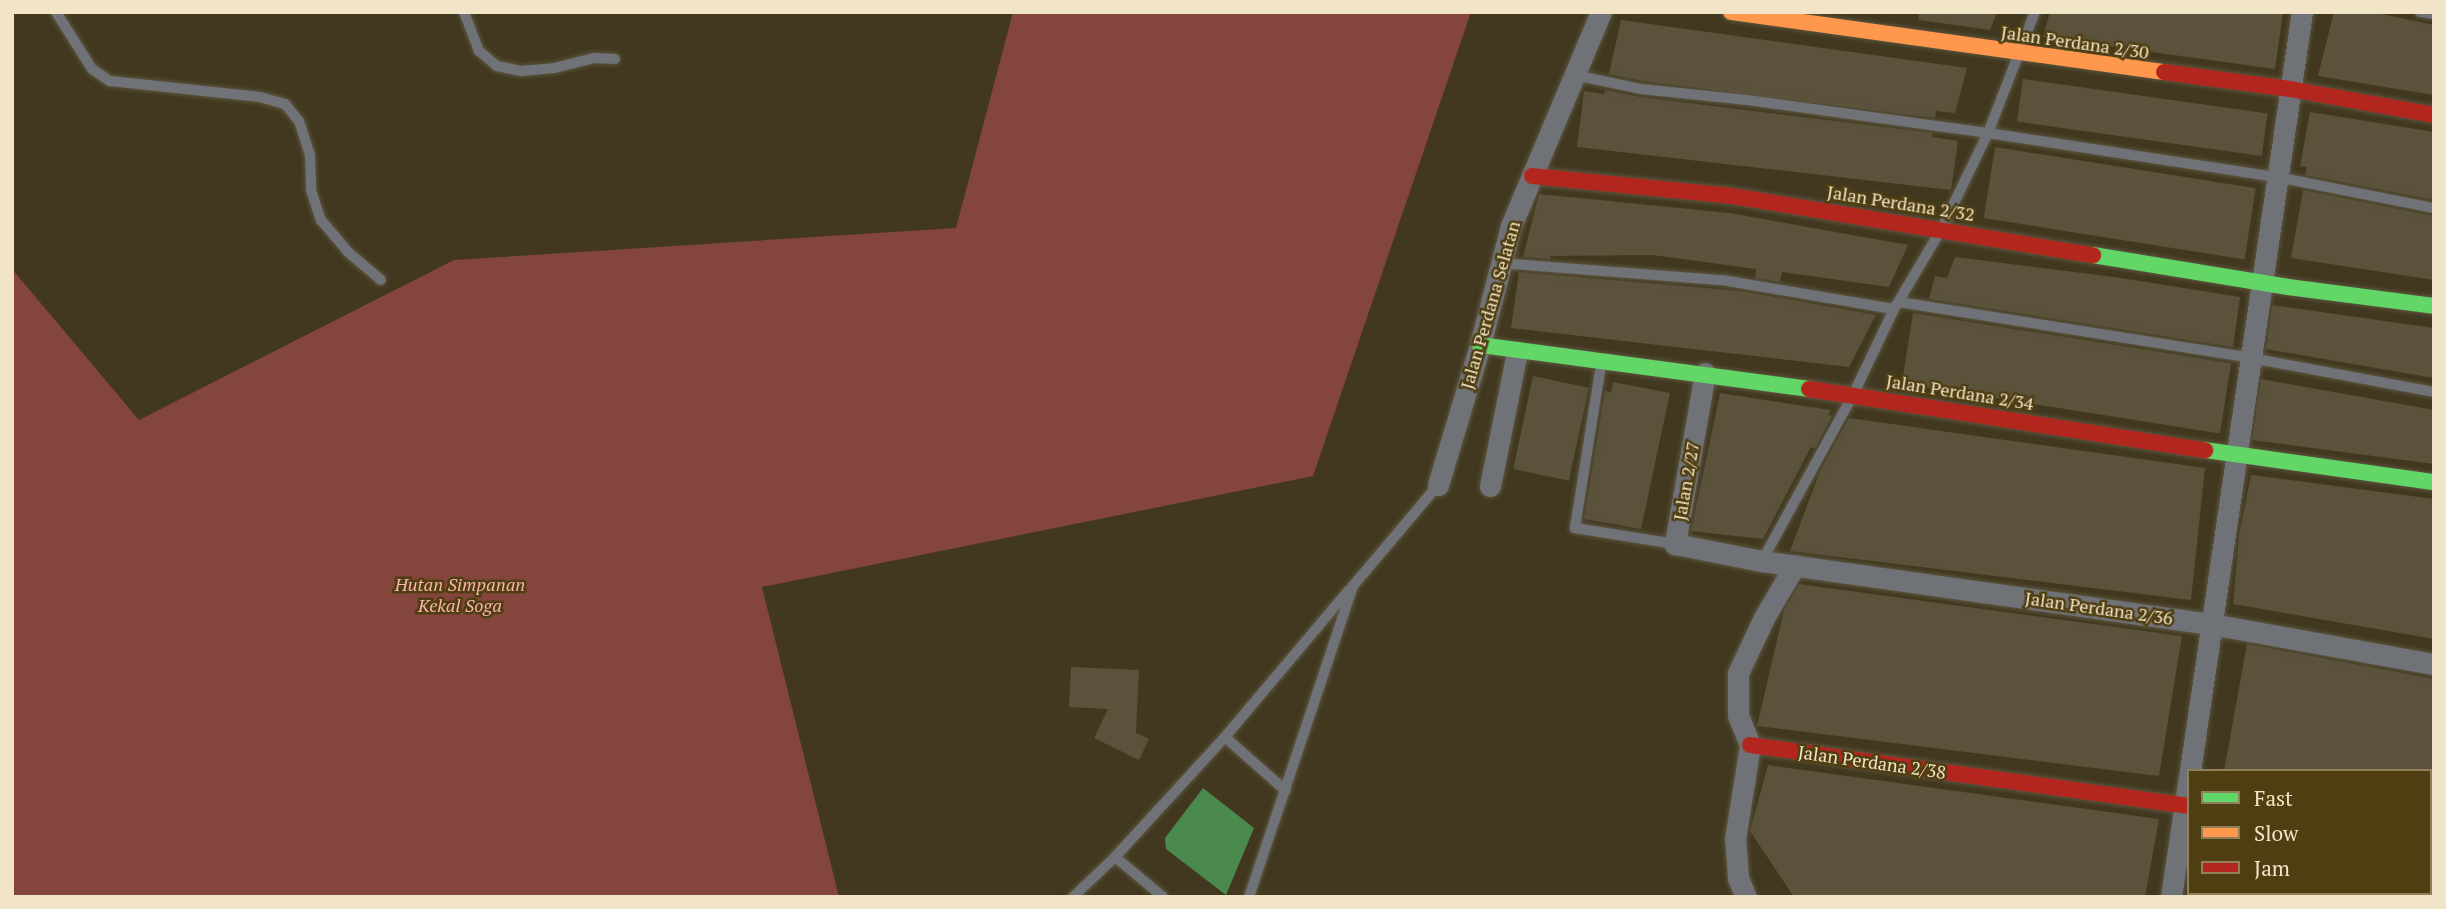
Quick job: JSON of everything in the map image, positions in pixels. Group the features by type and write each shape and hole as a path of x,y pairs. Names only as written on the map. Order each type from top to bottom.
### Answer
{"street":[{"name":"Jalan Perdana Selatan","path":"1438,485 1480,345 1499,263 1532,176 1601,12"},
{"name":"Jalan Perdana 2/30","path":"1731,12 2301,92 2434,115"},
{"path":"2190,769 2277,177 2301,92 2302,12"},
{"name":"Jalan Perdana 2/32","path":"1532,176 1731,196 1942,228 2288,287 2434,306"},
{"name":"Jalan Perdana 2/34","path":"1480,345 1602,363 1705,373 2236,455 2434,482"},
{"path":"1490,486 1517,352"},
{"name":"Jalan 2/27","path":"1705,373 1675,544 1762,561"},
{"name":"Jalan Perdana 2/36","path":"1762,561 2211,624 2434,664"},
{"path":"1746,897 1738,878 1735,839 1749,746 1738,715 1738,673 1765,615 1795,565"},
{"name":"Jalan Perdana 2/38","path":"1749,746 2187,805"},
{"path":"2171,897 2187,805"}],"lane":[{"path":"56,12 92,69 110,81 260,97 285,104 299,121 310,155 311,190 321,220 348,252 381,280"},
{"path":"464,12 479,51 497,66 521,71 554,68 594,58 615,59"},
{"path":"1762,561 1853,395 1896,306 1942,228 1988,133 2035,12"},
{"path":"2420,12 2434,15"},
{"path":"1574,75 1641,89 1747,100 1988,133 2277,177 2434,208"},
{"path":"1499,263 1722,280 2251,358 2434,392"},
{"path":"1602,363 1575,528 1675,544"},
{"path":"1073,897 1115,857 1225,737 1438,485"},
{"path":"1249,897 1353,586"},
{"path":"1225,737 1286,790"},
{"path":"1115,857 1163,897"}],"green space":[{"name":"Hutan Simpanan Kekal Soga","path":"1013,12 1471,12 1313,476 762,587 839,897 12,897 12,269 139,420 454,260 956,228"}],"shaded area":[{"path":"1203,788 1254,828 1226,895 1166,849 1165,838"}],"building":[{"path":"1919,12 1997,12 1990,30 1919,20"},
{"path":"2050,12 2283,12 2275,69 2043,37"},
{"path":"2334,12 2372,12 2434,25 2434,95 2318,76"},
{"path":"1621,20 1967,68 1955,113 1936,111 1935,118 1642,81 1609,74"},
{"path":"2023,79 2268,113 2262,156 2017,122"},
{"path":"1605,90 1640,97 1933,133 1932,137 1958,141 1951,190 1577,147 1584,91 1604,94"},
{"path":"2310,112 2434,132 2434,200 2305,175 2307,167 2300,166"},
{"path":"1995,147 2256,188 2244,259 1984,218"},
{"path":"2303,190 2434,216 2434,280 2291,258"},
{"path":"1539,194 1729,213 1908,245 1889,287 1782,272 1780,282 1755,278 1756,269 1653,255 1550,256 1550,259 1523,257"},
{"path":"1955,257 2121,278 2240,297 2233,347 1929,299 1935,276 1947,278"},
{"path":"1519,272 1741,291 1876,315 1849,367 1511,328"},
{"path":"2272,305 2434,328 2434,378 2266,349"},
{"path":"1913,313 2231,363 2220,433 1902,383"},
{"path":"1533,376 1589,388 1569,481 1513,469"},
{"path":"2261,379 2434,410 2434,464 2252,440"},
{"path":"1613,382 1670,393 1641,529 1584,519 1605,391 1611,392"},
{"path":"1720,393 1831,410 1828,415 1832,416 1815,449 1811,447 1763,539 1691,531"},
{"path":"1849,418 2205,468 2191,600 1790,551 1820,471"},
{"path":"2251,475 2434,499 2434,639 2233,604 2239,536"},
{"path":"1799,584 2182,636 2159,776 1757,726 1784,610"},
{"path":"2247,644 2434,679 2434,771 2224,769"},
{"path":"1071,667 1139,670 1136,733 1149,739 1139,760 1094,738 1108,709 1069,707"},
{"path":"1768,765 2159,819 2145,897 1794,897 1750,831"}],"traffic: fast":[{"path":"2093,255 2288,287 2434,306"},
{"path":"1480,345 1809,389"},
{"path":"2205,450 2434,482"}],"traffic: slow":[{"path":"1731,12 2164,72"}],"traffic: jam":[{"path":"2164,72 2290,89 2434,115"},
{"path":"1532,176 1731,196 2093,255"},
{"path":"1809,389 2205,450"},
{"path":"1750,745 2187,806"}]}
